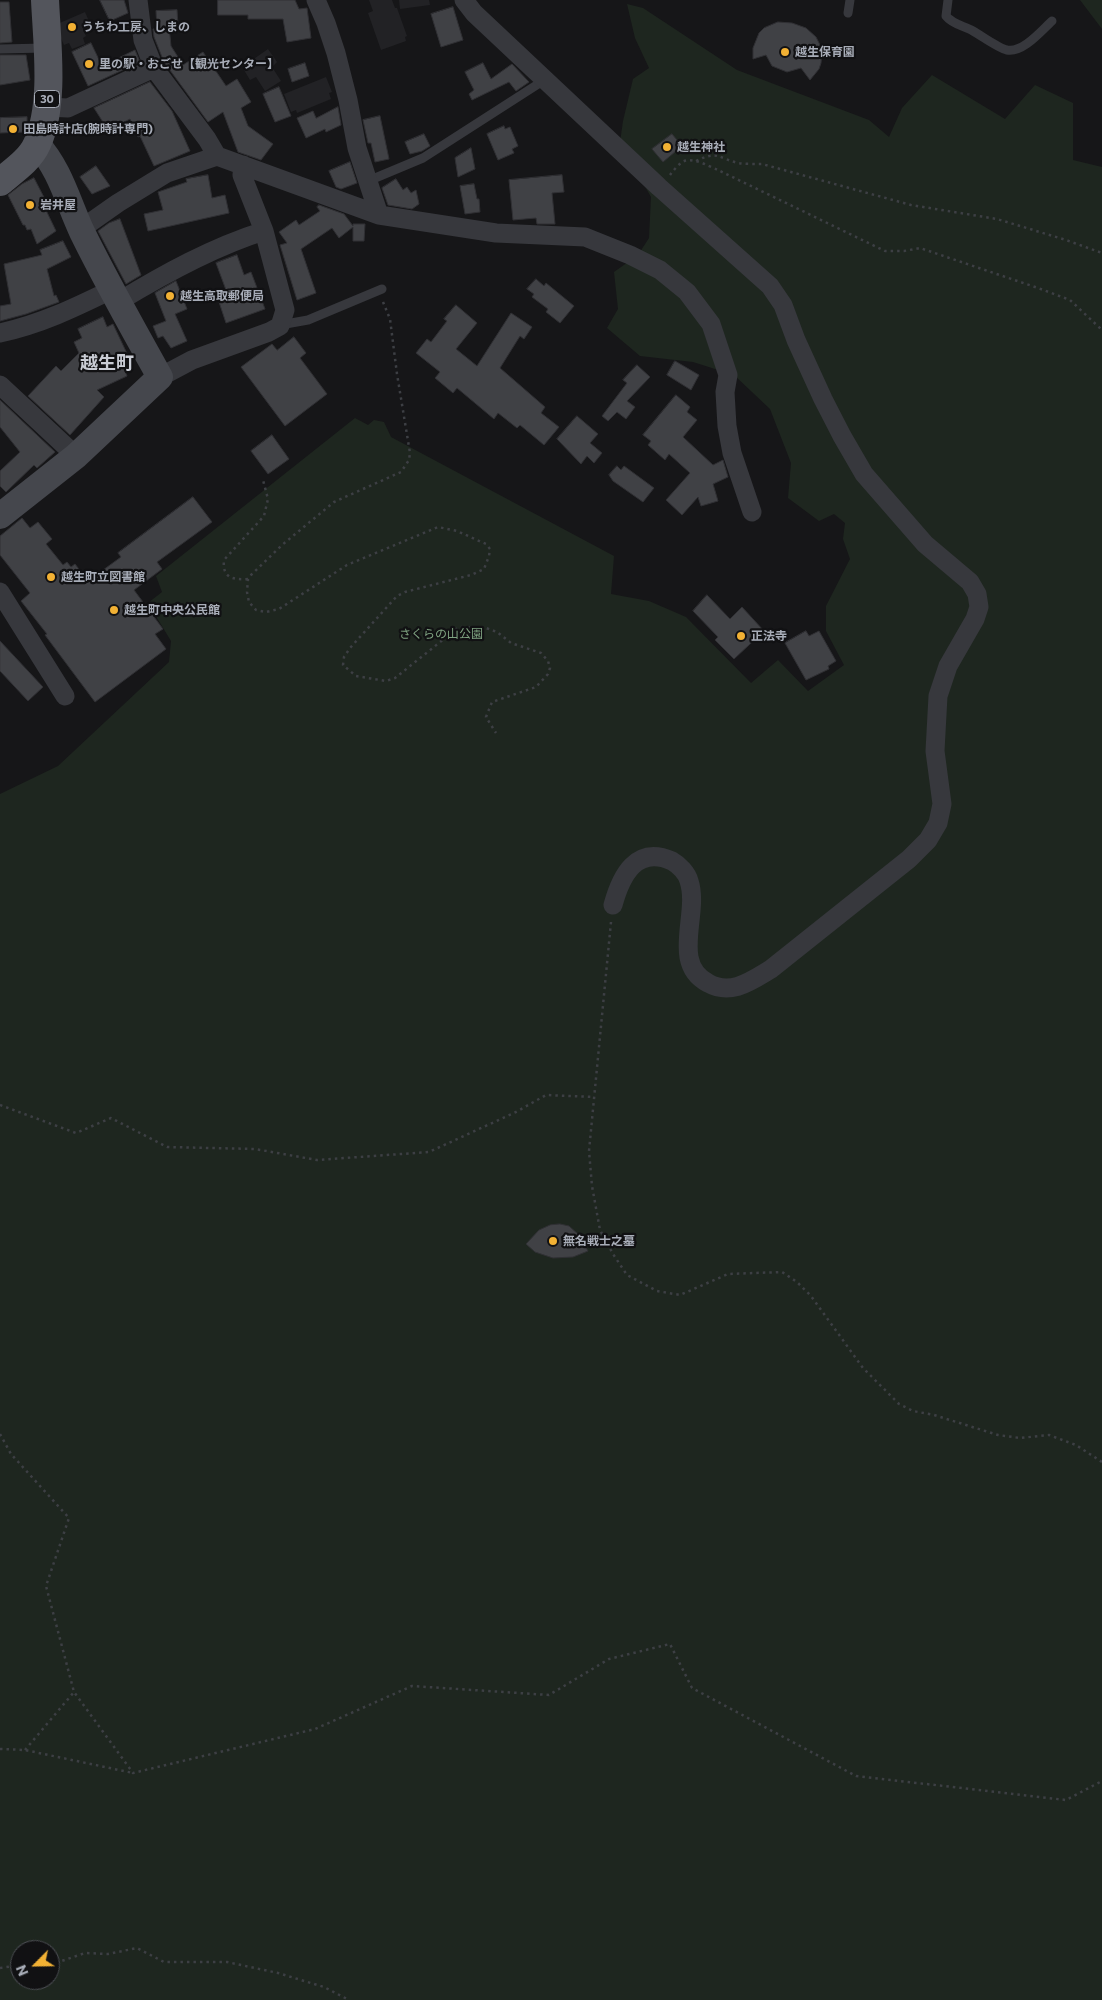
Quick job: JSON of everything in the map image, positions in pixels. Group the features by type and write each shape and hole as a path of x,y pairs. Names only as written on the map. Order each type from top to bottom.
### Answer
{"main road":[{"name":"30","path":"0,182 21,165 37,144 48,107 45,0"}],"street":[{"path":"138,0 142,40 154,68 207,139 217,156"},
{"path":"316,0 336,53 348,100 357,148 378,215"},
{"path":"464,0 474,13 659,187 770,286 783,304 796,340 823,399 864,474 925,544 970,582 977,594 979,607 975,619 948,666 938,696 935,751 942,804 938,823 928,840 884,881 771,969 747,983 733,988 720,989 709,984 700,979 691,967 687,952 691,924 689,880 678,865 654,855 644,858 633,865 618,885 613,905"},
{"path":"48,107 68,108 154,68"},
{"path":"37,144 56,169 81,229 114,296 160,377"},
{"path":"81,229 124,199 167,173 217,156 378,215 496,233 585,238 630,255 660,270 687,292 711,324 728,375 725,392 726,426 732,453 752,512"},
{"path":"0,516 76,456 160,377 192,360 269,332 280,326 285,310 264,231 242,175 243,165"},
{"path":"0,333 29,327 63,313 114,296 160,277 231,242 264,231"},
{"path":"0,385 76,456"},
{"path":"0,592 65,696"}],"lane":[{"path":"848,13 850,0"},
{"path":"948,0 946,16 949,20 1006,50 1015,50 1023,46 1052,21"},
{"path":"0,49 47,48"},
{"path":"368,181 423,158 546,79"},
{"path":"280,326 308,320 380,290"}],"path":[{"path":"696,161 706,156 720,155 737,163 762,164 911,205 996,220 1066,240 1102,253"},
{"path":"659,187 682,162 696,161 885,251 904,252 920,248 1070,300 1102,330"},
{"path":"380,290 390,318 396,374 410,453 408,460 400,472 334,502 282,545 250,575 248,579 249,602 256,610 266,612 279,609 347,565 438,527 457,531 486,544 490,549 484,569 471,575 397,596 350,648 344,656 343,665 356,676 386,681 395,678 458,627 486,628 497,632 511,643 541,653 548,661 550,668 548,674 536,687 492,702 486,717 496,734"},
{"path":"248,579 234,579 226,574 223,568 224,560 264,516 268,499 263,480"},
{"path":"613,905 589,1151 592,1186 600,1230 627,1275 657,1290 680,1295 728,1274 782,1272 797,1282 811,1296 863,1368 899,1404 913,1411 934,1415 998,1435 1020,1438 1049,1435 1076,1445 1102,1462"},
{"path":"0,1105 76,1133 111,1118 167,1147 255,1149 317,1160 429,1152 516,1112 546,1095 594,1097"},
{"path":"0,1434 11,1454 69,1518 46,1586 74,1692 133,1773"},
{"path":"0,1749 25,1750 133,1773 315,1729 412,1686 549,1695 609,1659 670,1644 692,1688 856,1776 1066,1800 1102,1781"},
{"path":"25,1750 74,1692"},
{"path":"60,1962 85,1953 108,1954 137,1948 164,1962 227,1962 278,1973 324,1987 349,2000"}],"shaded area":[{"path":"369,0 392,0 395,8 397,8 407,36 405,37 406,41 381,50 368,13 373,11"},
{"path":"399,0 429,0 430,5 400,9"},
{"path":"85,12 91,26 83,30 86,36 83,38 85,44 72,49 69,43 64,45 55,25"},
{"path":"268,49 277,62 272,67 281,81 265,91 256,77 250,80 244,70 250,67 248,63"},
{"path":"326,77 332,92 329,93 331,99 297,113 296,110 291,112 284,94"}],"green space":[{"path":"1080,0 1102,0 1102,29"},
{"name":"さくらの山公園","path":"627,4 643,8 737,70 869,120 889,137 902,108 932,75 1005,119 1035,85 1073,103 1073,160 1102,167 1102,2000 0,2000 0,794 58,766 169,662 171,641 148,603 162,592 156,576 355,418 368,425 374,420 384,422 391,437 614,556 611,594 649,601 686,617 751,683 778,660 808,691 844,665 826,631 826,606 850,559 843,539 845,523 834,514 819,521 788,498 791,463 770,409 734,375 693,362 640,356 607,328 618,309 614,272 638,255 649,238 651,197 638,174 618,156 623,121 633,79 649,68 635,38"}],"building":[{"path":"100,0 124,0 128,13 110,21"},
{"path":"218,0 295,0 299,9 307,8 311,38 287,42 283,19 248,19 248,15 218,15"},
{"path":"0,2 9,2 12,42 0,43"},
{"path":"453,7 463,40 441,47 431,14"},
{"path":"177,10 178,25 169,26 171,46 183,65 203,52 226,86 237,79 251,102 241,108 248,126 273,144 261,160 238,152 223,112 208,122 164,62 154,37 153,29 157,29 156,11"},
{"path":"778,22 792,23 806,28 816,37 822,50 821,63 819,69 810,80 801,68 787,72 772,66 766,55 753,59 753,48 759,33 764,28"},
{"name":"里の駅・おごせ【観光センター】","path":"91,43 102,66 135,50 140,62 88,86 72,52"},
{"path":"0,55 26,55 30,80 0,85"},
{"path":"305,63 309,76 292,82 288,69"},
{"path":"483,63 491,79 512,64 529,82 516,91 509,82 472,100 469,94 474,90 465,72"},
{"path":"150,82 172,111 190,151 154,166 130,119 108,130 94,108"},
{"path":"279,87 291,116 275,122 263,94"},
{"path":"338,107 341,125 326,132 325,129 306,138 297,118 313,111 316,118"},
{"path":"380,116 389,159 375,162 371,143 368,143 363,120"},
{"path":"27,117 25,132 0,133 0,118"},
{"path":"504,126 505,129 510,127 518,146 512,149 514,153 498,160 487,134"},
{"path":"424,134 430,146 422,151 410,154 405,142"},
{"name":"越生神社","path":"672,134 682,146 663,162 652,149"},
{"path":"471,148 475,169 458,177 455,158"},
{"path":"350,162 357,183 341,189 336,187 329,171"},
{"path":"96,166 110,186 92,194 80,177"},
{"path":"208,175 212,198 225,195 229,213 148,231 144,214 163,210 158,192 187,182 186,179"},
{"path":"562,175 564,192 552,193 555,224 537,224 536,218 513,220 509,180"},
{"name":"岩井屋","path":"34,178 48,205 44,206 56,231 37,244 31,229 27,230 25,225 23,225 8,195 22,184"},
{"path":"396,179 403,190 407,187 411,193 416,190 419,204 412,209 388,205 382,188"},
{"path":"474,184 477,199 479,199 480,212 465,214 460,186"},
{"path":"319,205 344,214 353,226 353,224 365,224 364,241 353,241 353,227 339,238 332,228 301,249 316,293 297,300 280,245 287,243 279,232 296,220 299,225 320,211 317,207"},
{"path":"120,219 141,275 126,284 98,231 109,223"},
{"path":"63,241 71,257 47,269 54,296 56,295 59,302 0,321 0,306 11,304 4,264 42,255 40,250"},
{"path":"237,255 244,275 251,272 265,309 226,323 219,302 229,298 216,263"},
{"path":"536,279 544,286 546,283 574,306 560,323 546,312 548,309 532,297 534,294 527,289"},
{"path":"176,281 187,309 175,314 187,341 171,348 163,336 158,338 153,326 166,321 155,293"},
{"path":"456,305 477,323 456,349 477,366 511,313 532,327 524,339 520,336 500,368 545,407 541,413 559,427 544,445 520,425 517,428 498,413 494,419 457,388 453,393 435,378 440,372 416,353 427,339 431,342 447,321 444,319"},
{"path":"103,317 107,327 113,324 131,362 123,366 127,376 97,390 104,397 70,435 28,396 56,366 61,371 79,353 74,342 82,338 78,329"},
{"path":"294,337 306,353 300,358 327,394 285,426 241,367 272,344 277,350"},
{"path":"675,361 699,375 691,390 667,375"},
{"path":"637,365 650,377 627,401 635,407 626,419 617,412 608,421 602,416 627,383 623,380"},
{"path":"676,395 690,407 687,412 697,420 683,437 713,465 723,460 728,477 713,484 718,501 701,506 698,497 682,515 666,500 690,473 669,454 665,460 648,445 651,441 643,435"},
{"path":"0,400 55,452 37,468 34,465 6,492 0,486 0,471 20,452 0,427"},
{"path":"577,416 598,434 590,443 602,453 594,463 587,456 581,464 557,439"},
{"path":"272,435 289,459 268,474 251,451"},
{"path":"617,466 621,470 624,466 654,488 643,502 613,481 609,475"},
{"name":"越生町中央公民館","path":"193,497 212,522 157,562 162,569 134,590 163,629 155,634 166,649 95,702 21,601 30,593 0,555 0,536 22,518 30,528 38,522 52,539 46,544 63,565 67,562 71,567 75,564 88,581 121,557 118,553"},
{"name":"正法寺","path":"707,595 730,619 742,607 764,631 734,659 715,640 718,637 693,611"},
{"path":"806,631 809,636 819,631 836,661 828,666 829,669 806,680 785,643"},
{"path":"0,641 43,687 28,701 0,671"},
{"name":"無名戦士之墓","path":"560,1224 569,1226 579,1235 588,1251 573,1257 553,1258 535,1252 526,1244 539,1230 550,1225"}],"place":[{"name":"うちわ工房、しまの","path":"72,27"},
{"name":"越生保育園","path":"785,52"},
{"name":"里の駅・おごせ【観光センター】","path":"89,64"},
{"name":"田島時計店(腕時計専門)","path":"13,129"},
{"name":"越生神社","path":"667,147"},
{"name":"岩井屋","path":"30,205"},
{"name":"越生高取郵便局","path":"170,296"},
{"name":"越生町立図書館","path":"51,577"},
{"name":"越生町中央公民館","path":"114,610"},
{"name":"正法寺","path":"741,636"},
{"name":"無名戦士之墓","path":"553,1241"}],"district":[{"name":"越生町","path":"107,363"}]}
